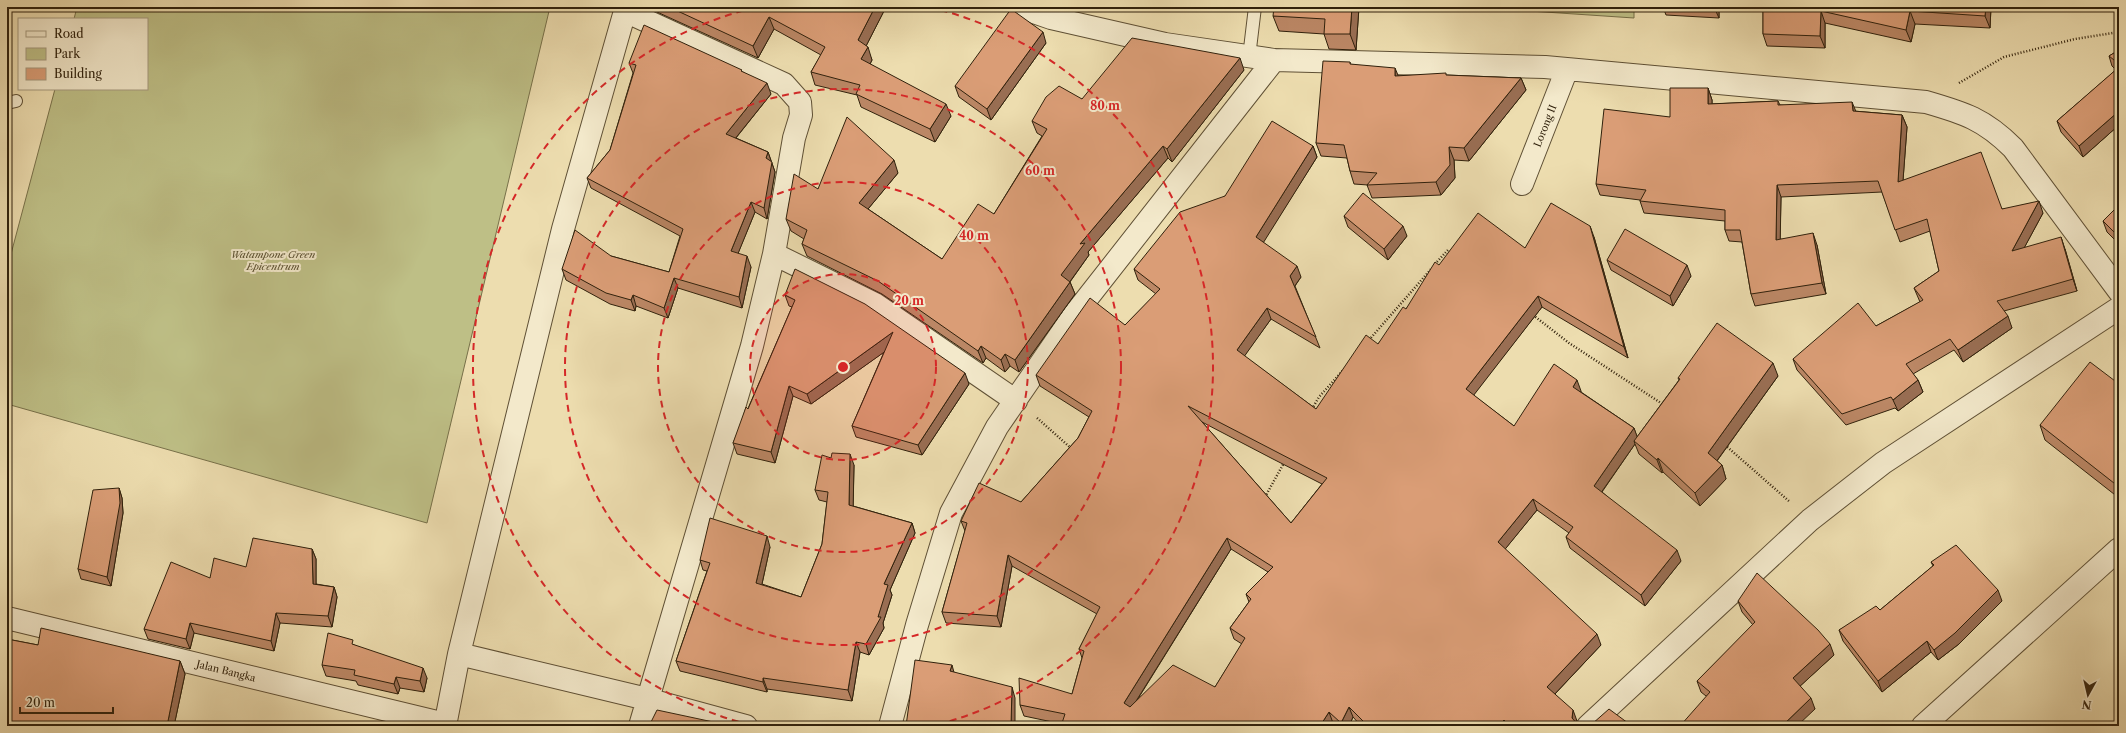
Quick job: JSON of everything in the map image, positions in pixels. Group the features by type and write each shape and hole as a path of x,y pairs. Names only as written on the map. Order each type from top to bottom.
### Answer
{"street":[{"path":"1020,7 1051,18 1165,44 1274,60 1567,69 1926,102 1977,118 1999,133 2014,148 2119,291"},
{"path":"445,725 459,654 563,229 626,9 784,84 800,102 801,115 794,138 774,254 752,346 640,726"},
{"path":"890,726 917,625 951,513 997,427 1074,315 1274,60"},
{"name":"Lorong II","path":"1522,184 1567,69"},
{"path":"774,254 875,304 1016,400"},
{"path":"1588,726 1810,520 1883,463 2119,308"},
{"path":"1923,726 2119,549"},
{"name":"Jalan Bangka","path":"7,618 445,725"},
{"path":"459,654 647,699 746,726"}],"lane":[{"path":"1249,57 1255,7"}],"path":[{"path":"1926,102 2004,58 2075,39 2119,32"},
{"path":"1366,343 1448,250 1454,255"},
{"path":"1527,311 1569,343 1666,407"},
{"path":"1312,410 1319,397 1345,367"},
{"path":"1016,400 1076,452"},
{"path":"1724,444 1810,520"},
{"path":"1264,501 1286,459"}],"green space":[{"name":"Watampone Green Epicentrum","path":"77,7 550,7 427,523 7,404 7,269 55,90 148,90 148,18 74,18"},
{"path":"1470,7 1634,7 1634,18"}],"building":[{"path":"669,7 875,7 858,40 868,47 861,59 946,104 930,129 856,94 860,85 811,72 825,47 769,17 753,46"},
{"path":"1274,7 1352,7 1350,34 1324,34 1325,19 1273,16"},
{"path":"1763,7 1986,7 1985,16 1910,11 1906,30 1821,11 1820,36 1763,34"},
{"path":"1011,9 1043,32 987,109 955,86"},
{"path":"644,25 767,83 726,134 768,152 766,158 772,162 764,208 751,202 731,251 747,256 739,297 674,278 664,308 633,295 631,300 606,293 562,269 575,230 611,256 669,272 683,229 587,178 610,150 636,65 629,63"},
{"path":"1132,38 1240,58 1167,149 1163,146 1080,244 1085,243 1061,275 1070,282 1015,360 1005,354 1001,360 981,346 978,351 878,281 802,244 807,230 786,219 794,174 818,189 847,117 894,160 859,203 942,259 978,204 994,214 1047,129 1032,121 1046,97 1059,86 1082,99"},
{"path":"2119,50 2119,64 2109,56"},
{"path":"1323,61 1350,62 1350,64 1395,68 1395,76 1446,73 1446,75 1521,78 1464,148 1449,147 1450,165 1436,182 1367,185 1377,173 1350,171 1344,145 1316,143"},
{"path":"2119,67 2119,111 2079,146 2057,121"},
{"path":"1670,88 1708,88 1708,104 1778,101 1778,105 1852,102 1853,111 1902,115 1898,182 1981,152 2002,209 2039,201 2012,251 2061,237 2073,279 1997,301 2008,316 1958,350 1950,339 1906,364 1918,380 1893,400 1891,397 1842,414 1793,359 1858,303 1876,326 1923,300 1914,288 1939,271 1927,219 1895,230 1878,181 1777,185 1776,240 1813,233 1822,283 1751,294 1740,230 1725,230 1725,210 1640,201 1646,190 1596,184 1604,109 1670,117"},
{"path":"1272,121 1313,146 1256,237 1297,266 1290,276 1316,337 1267,308 1237,350 1316,409 1366,335 1378,344 1403,307 1406,309 1435,262 1439,265 1478,213 1525,248 1551,203 1590,226 1624,347 1538,296 1466,389 1514,426 1554,364 1577,380 1573,387 1634,428 1594,486 1677,550 1641,595 1566,537 1573,527 1533,499 1498,542 1597,634 1547,687 1573,710 1572,718 1579,726 1510,726 1504,720 1498,726 1368,726 1349,707 1341,723 1329,712 1320,726 1061,726 1065,714 1020,705 1019,678 1072,694 1084,651 1079,649 1100,607 1008,555 997,616 942,612 967,523 961,521 979,483 1021,502 1078,438 1092,411 1036,375 1090,298 1125,325 1160,289 1134,269 1180,212 1225,196","holes":["1188,406 1327,478 1291,523","1227,538 1273,567 1246,594 1251,599 1230,628 1245,638 1215,687 1173,665 1130,707 1124,703"]},
{"path":"1363,193 1403,226 1384,249 1344,216"},
{"path":"2119,205 2119,237 2103,221"},
{"path":"1625,229 1687,265 1670,296 1607,260"},
{"path":"795,269 865,304 965,373 918,445 852,426 893,332 807,394 789,386 771,452 733,443 746,407 748,409 795,300 785,295"},
{"path":"1717,323 1773,363 1708,453 1722,465 1695,493 1658,458 1657,460 1634,441 1680,379 1678,378"},
{"path":"2090,362 2119,384 2119,487 2040,425"},
{"path":"832,453 850,454 849,505 912,523 884,584 888,585 878,617 881,617 866,644 856,642 848,690 763,678 763,682 676,661 710,563 700,560 710,518 767,536 756,583 801,597 822,544 828,492 815,490 822,455 831,458"},
{"path":"119,488 120,503 107,577 78,569 93,490"},
{"path":"253,538 312,549 313,584 334,587 328,616 276,613 271,641 190,623 186,639 144,629 171,562 210,578 214,558 246,567"},
{"path":"1956,545 1998,590 1955,633 1934,650 1927,641 1878,681 1839,630 1876,606 1880,610 1934,565 1931,562"},
{"path":"1757,573 1818,630 1830,644 1793,678 1811,698 1782,726 1680,726 1710,692 1697,681 1755,622 1738,601"},
{"path":"41,628 180,661 167,726 28,726 7,721 7,639 38,645"},
{"path":"328,633 353,640 352,644 423,668 420,681 396,677 394,684 354,675 355,670 322,665"},
{"path":"915,660 952,665 950,671 1012,687 1011,726 906,726"},
{"path":"1609,709 1632,726 1589,726"},
{"path":"657,710 732,726 649,726"}]}
